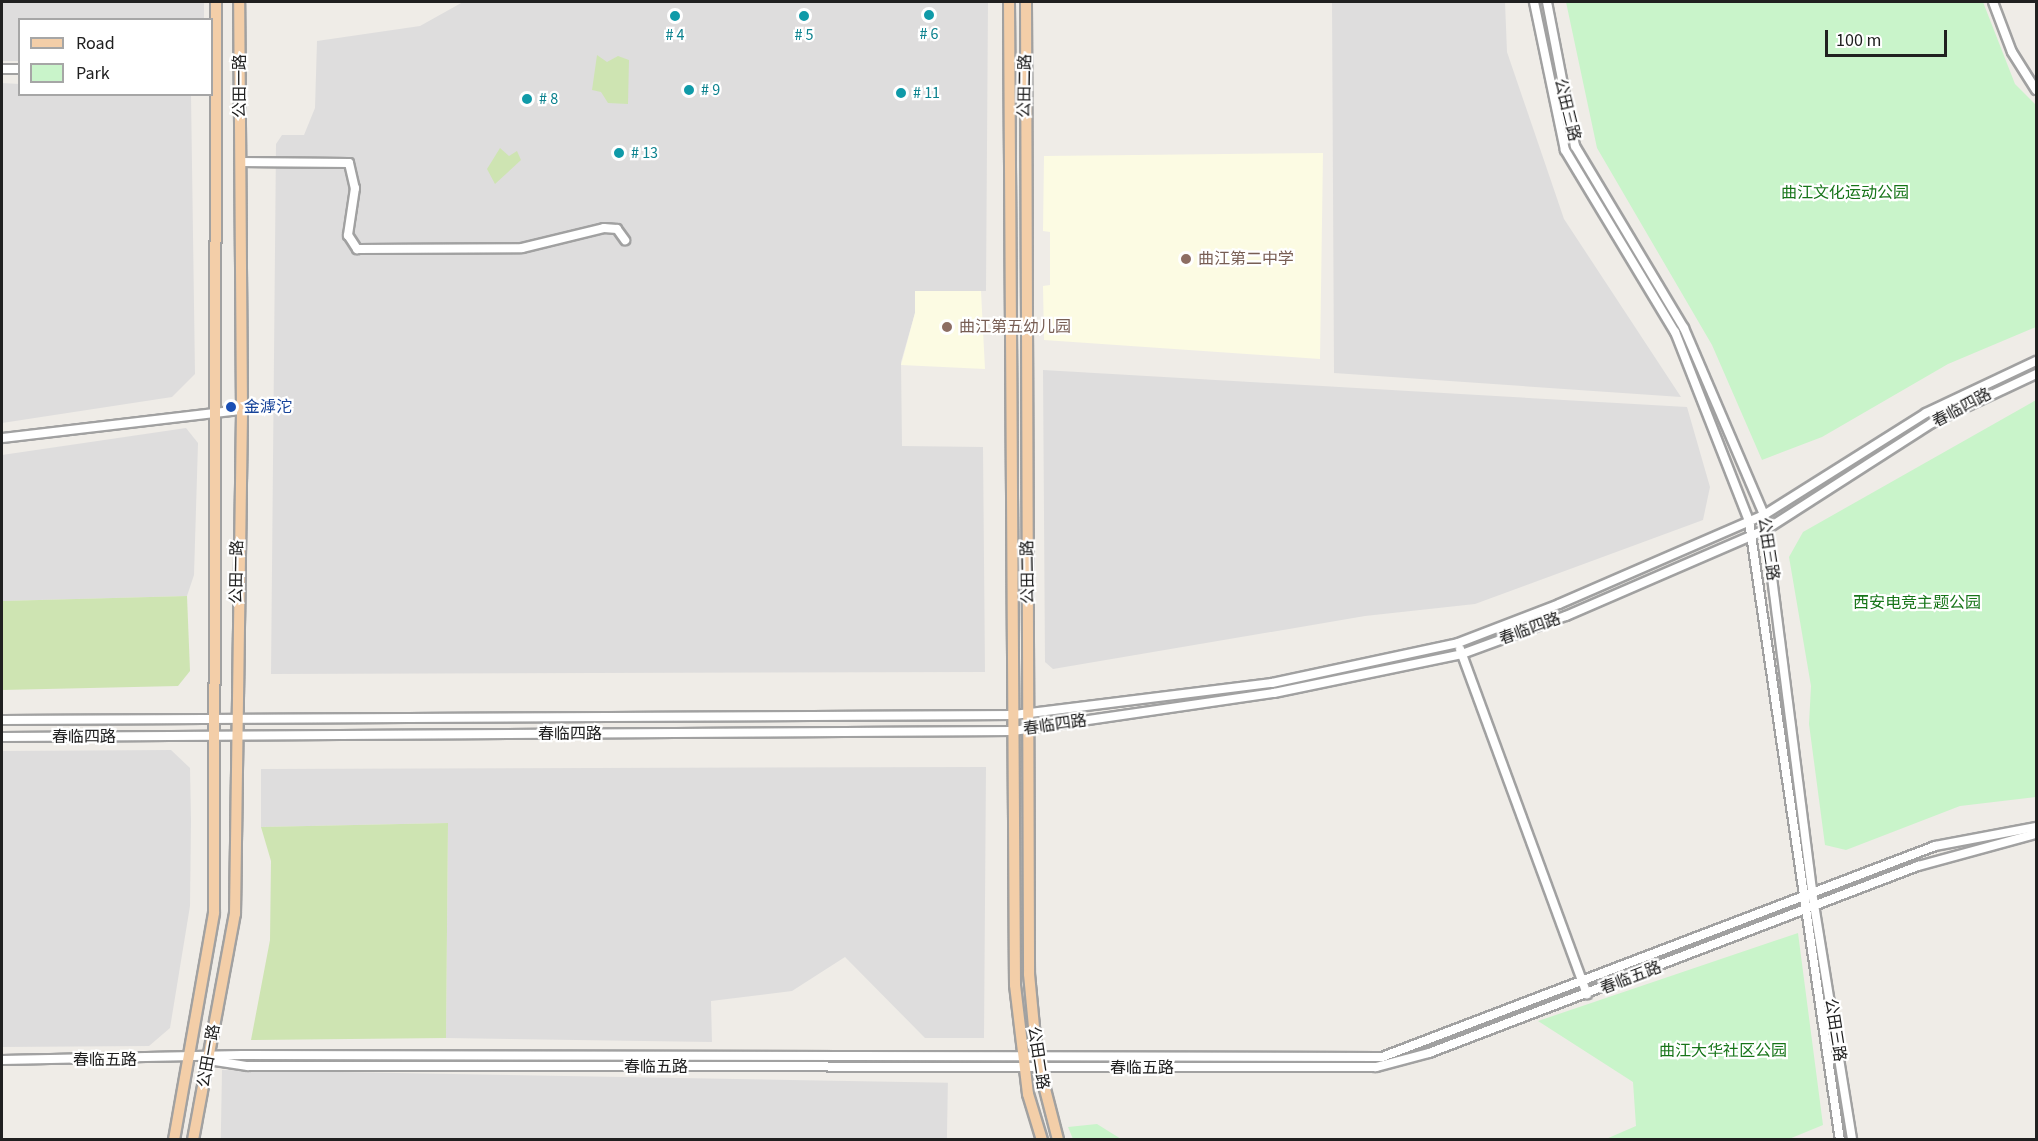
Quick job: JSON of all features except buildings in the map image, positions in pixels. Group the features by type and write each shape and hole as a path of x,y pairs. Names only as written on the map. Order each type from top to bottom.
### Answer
{"main road":[{"name":"公田一路","path":"174,1140 214,913 213,718 217,412 214,69 216,2"},
{"name":"公田一路","path":"194,1140 234,914 234,718 242,410 239,2"},
{"name":"公田二路","path":"1009,2 1015,985 1024,1063 1042,1140"},
{"name":"公田二路","path":"1026,2 1029,974 1038,1063 1058,1140"}],"street":[{"name":"公田三路","path":"1534,2 1565,150 1675,332 1749,521 1840,1140"},
{"name":"公田三路","path":"1547,2 1575,146 1684,328 1764,515 1812,892 1852,1140"},
{"path":"1993,2 2012,52 2037,90"},
{"path":"2,69 18,69"},
{"path":"240,162 349,164 355,188 348,235 357,249 522,248 604,228 617,229 625,240"},
{"name":"春临四路","path":"2,720 1014,715 1272,683 1458,643 1764,515 1926,413 2037,361"},
{"name":"春临四路","path":"2,737 1013,731 1274,693 1462,654 1566,616 1767,529 1932,423 2037,374"},
{"path":"2,438 242,410"},
{"path":"1458,643 1587,994"},
{"name":"春临五路","path":"1038,1063 1382,1057 1583,983 1935,846 2037,827"},
{"name":"春临五路","path":"2,1060 208,1059 248,1066 1038,1063 1376,1067 1587,994 1918,866 2037,834"}],"shaded area":[{"path":"2,2 204,2 204,18 18,18 18,61 2,61"},
{"path":"463,2 988,2 986,291 915,291 915,313 901,362 902,446 983,447 985,672 271,674 276,144 282,135 304,135 315,108 317,41 420,26"},
{"path":"1332,2 1505,2 1507,52 1564,219 1681,397 1334,373"},
{"path":"2,83 18,84 18,96 191,96 195,374 172,397 2,423"},
{"name":"曲江第二中学","path":"1323,153 1320,359 1044,340 1043,286 1050,285 1050,232 1043,231 1044,156"},
{"name":"曲江第五幼儿园","path":"915,291 981,291 985,369 901,365 915,313"},
{"path":"1043,370 1687,407 1710,487 1703,520 1475,604 1365,616 1053,669 1045,662"},
{"path":"186,428 198,443 194,575 187,596 2,601 2,455"},
{"path":"171,750 190,768 191,820 190,906 170,1028 149,1046 2,1047 2,751"},
{"path":"986,767 984,1038 925,1038 845,957 792,991 711,1001 712,1042 446,1038 448,823 261,827 261,769"},
{"path":"222,1070 948,1083 947,1140 221,1140"}],"green space":[{"name":"曲江文化运动公园","path":"1566,2 1983,2 2015,84 2036,105 2036,327 1948,364 1822,437 1762,460 1712,345 1597,148"},
{"path":"597,55 607,62 618,56 629,60 628,104 608,103 601,92 592,90"},
{"path":"500,148 509,156 517,151 521,160 495,184 487,169"},
{"name":"西安电竞主题公园","path":"2036,400 2036,797 1960,806 1846,850 1825,845 1809,724 1811,686 1789,557 1803,532"},
{"path":"187,596 190,671 178,686 2,690 2,601"},
{"path":"448,823 446,1038 251,1040 270,940 271,861 261,827"},
{"name":"曲江大华社区公园","path":"1798,933 1823,1125 1789,1139 1606,1139 1636,1126 1633,1082 1538,1021"},
{"path":"1097,1124 1121,1139 1073,1139 1068,1127"}],"place":[{"name":"# 6","path":"929,15"},
{"name":"# 4","path":"675,16"},
{"name":"# 5","path":"804,16"},
{"name":"# 9","path":"689,90"},
{"name":"# 11","path":"901,93"},
{"name":"# 8","path":"527,99"},
{"name":"# 13","path":"619,153"},
{"name":"曲江第二中学","path":"1186,259"},
{"name":"曲江第五幼儿园","path":"947,327"},
{"name":"金滹沱","path":"231,407"}]}
